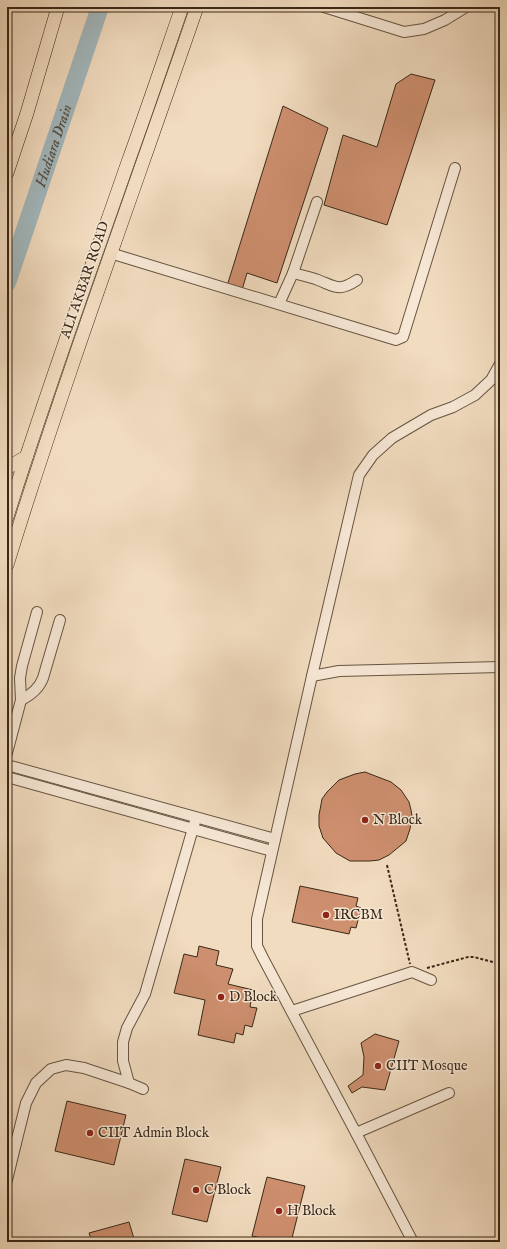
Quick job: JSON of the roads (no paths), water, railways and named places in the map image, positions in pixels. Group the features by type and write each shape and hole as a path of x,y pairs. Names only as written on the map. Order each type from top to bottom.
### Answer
{"main road":[{"path":"7,173 27,113 58,7"},
{"name":"ALI AKBAR ROAD","path":"8,510 11,487 26,457 75,309 129,161 182,7"},
{"name":"ALI AKBAR ROAD","path":"7,565 29,493 110,253 197,7"},
{"path":"7,468 26,457"},
{"path":"11,487 29,493"},
{"path":"8,510 24,511"}],"street":[{"path":"324,7 404,32 424,29 445,20 466,7"},
{"path":"110,253 396,340 402,337 455,168"},
{"path":"279,304 293,273 317,202"},
{"path":"293,273 318,280 335,288 350,285 357,280"},
{"path":"413,1242 258,946 257,919 359,475 372,455 392,438 431,414 453,407 475,395 492,380 500,364"},
{"path":"7,753 21,700 20,678 22,666 37,612"},
{"path":"21,700 28,697 40,686 60,620"},
{"path":"312,676 339,671 500,667"},
{"path":"7,765 275,839"},
{"path":"7,777 272,851"},
{"path":"129,1083 122,1061 123,1042 127,1028 144,994 196,818"},
{"path":"292,1011 412,972 431,980"},
{"path":"7,1180 12,1142 26,1103 36,1083 51,1069 66,1065 84,1068 143,1089"},
{"path":"356,1133 449,1093"}],"waterway":[{"name":"Hudiara Drain","path":"7,283 100,7"}],"place":[{"name":"N Block","path":"365,820"},
{"name":"IRCBM","path":"326,915"},
{"name":"D Block","path":"221,997"},
{"name":"CIIT Mosque","path":"378,1066"},
{"name":"CIIT Admin Block","path":"90,1133"},
{"name":"C Block","path":"196,1190"},
{"name":"H Block","path":"279,1211"}]}
